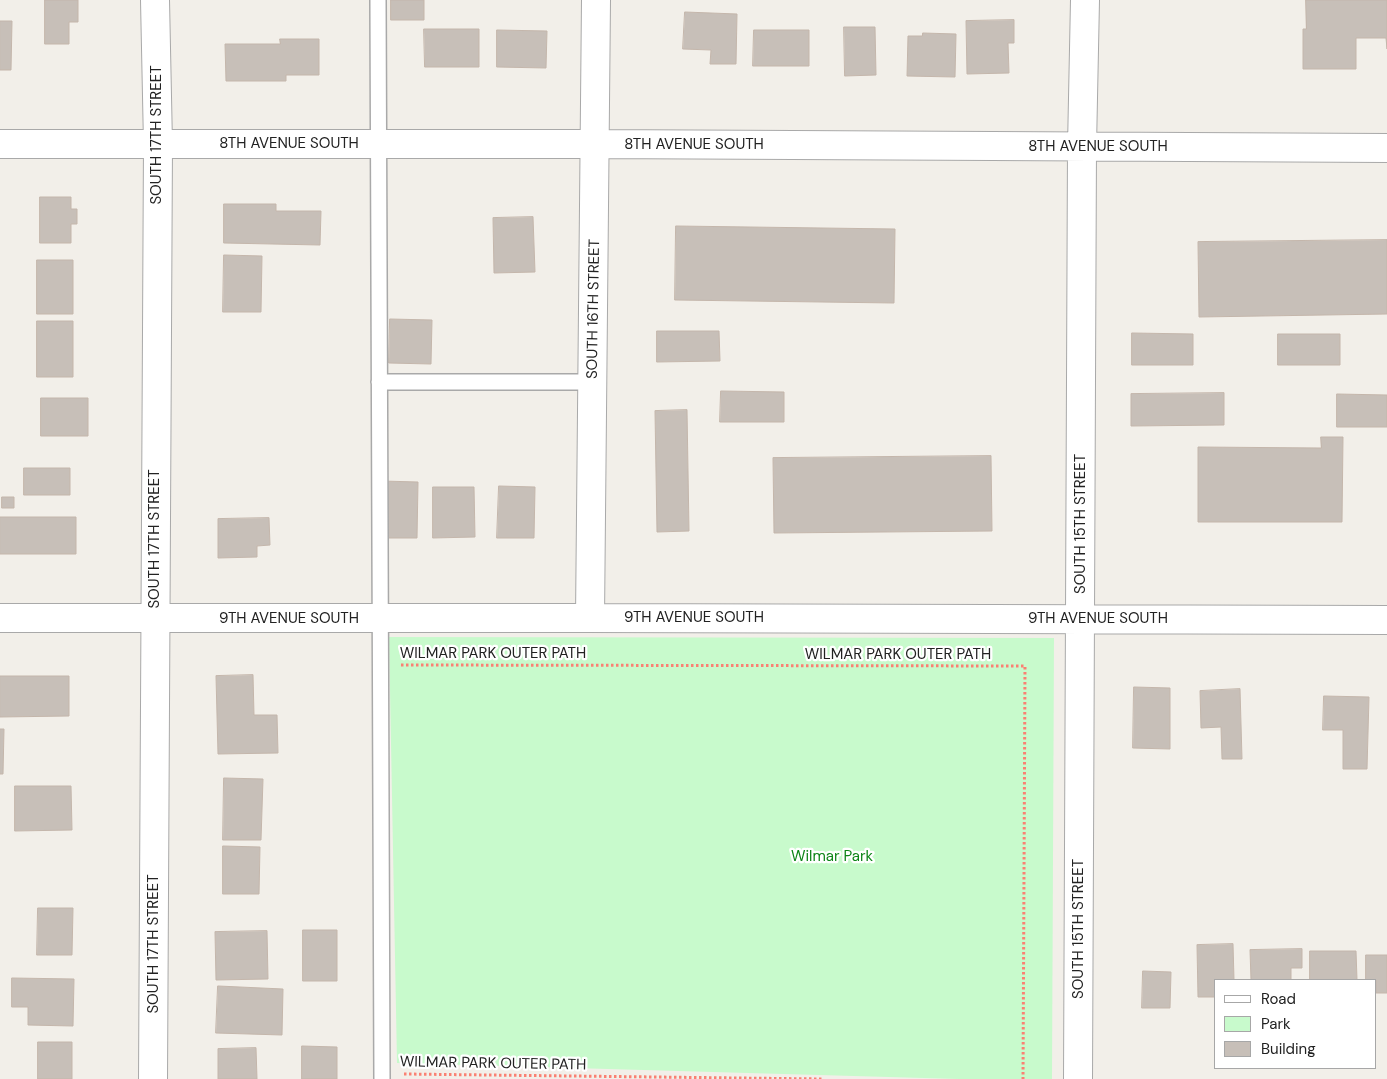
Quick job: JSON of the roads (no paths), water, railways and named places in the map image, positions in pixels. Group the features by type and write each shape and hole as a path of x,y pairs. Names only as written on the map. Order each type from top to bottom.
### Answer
{"street":[{"name":"SOUTH 17TH STREET","path":"153,1079 158,144 155,0"},
{"name":"SOUTH 16TH STREET","path":"590,618 596,0"},
{"name":"SOUTH 15TH STREET","path":"1078,1079 1082,147 1085,0"},
{"name":"8TH AVENUE SOUTH","path":"0,144 596,144 1387,148"},
{"name":"9TH AVENUE SOUTH","path":"0,618 1387,620"}],"lane":[{"path":"378,0 382,1079"},
{"path":"378,382 593,382"}],"park label":[{"name":"Wilmar Park","path":"832,857"}]}
